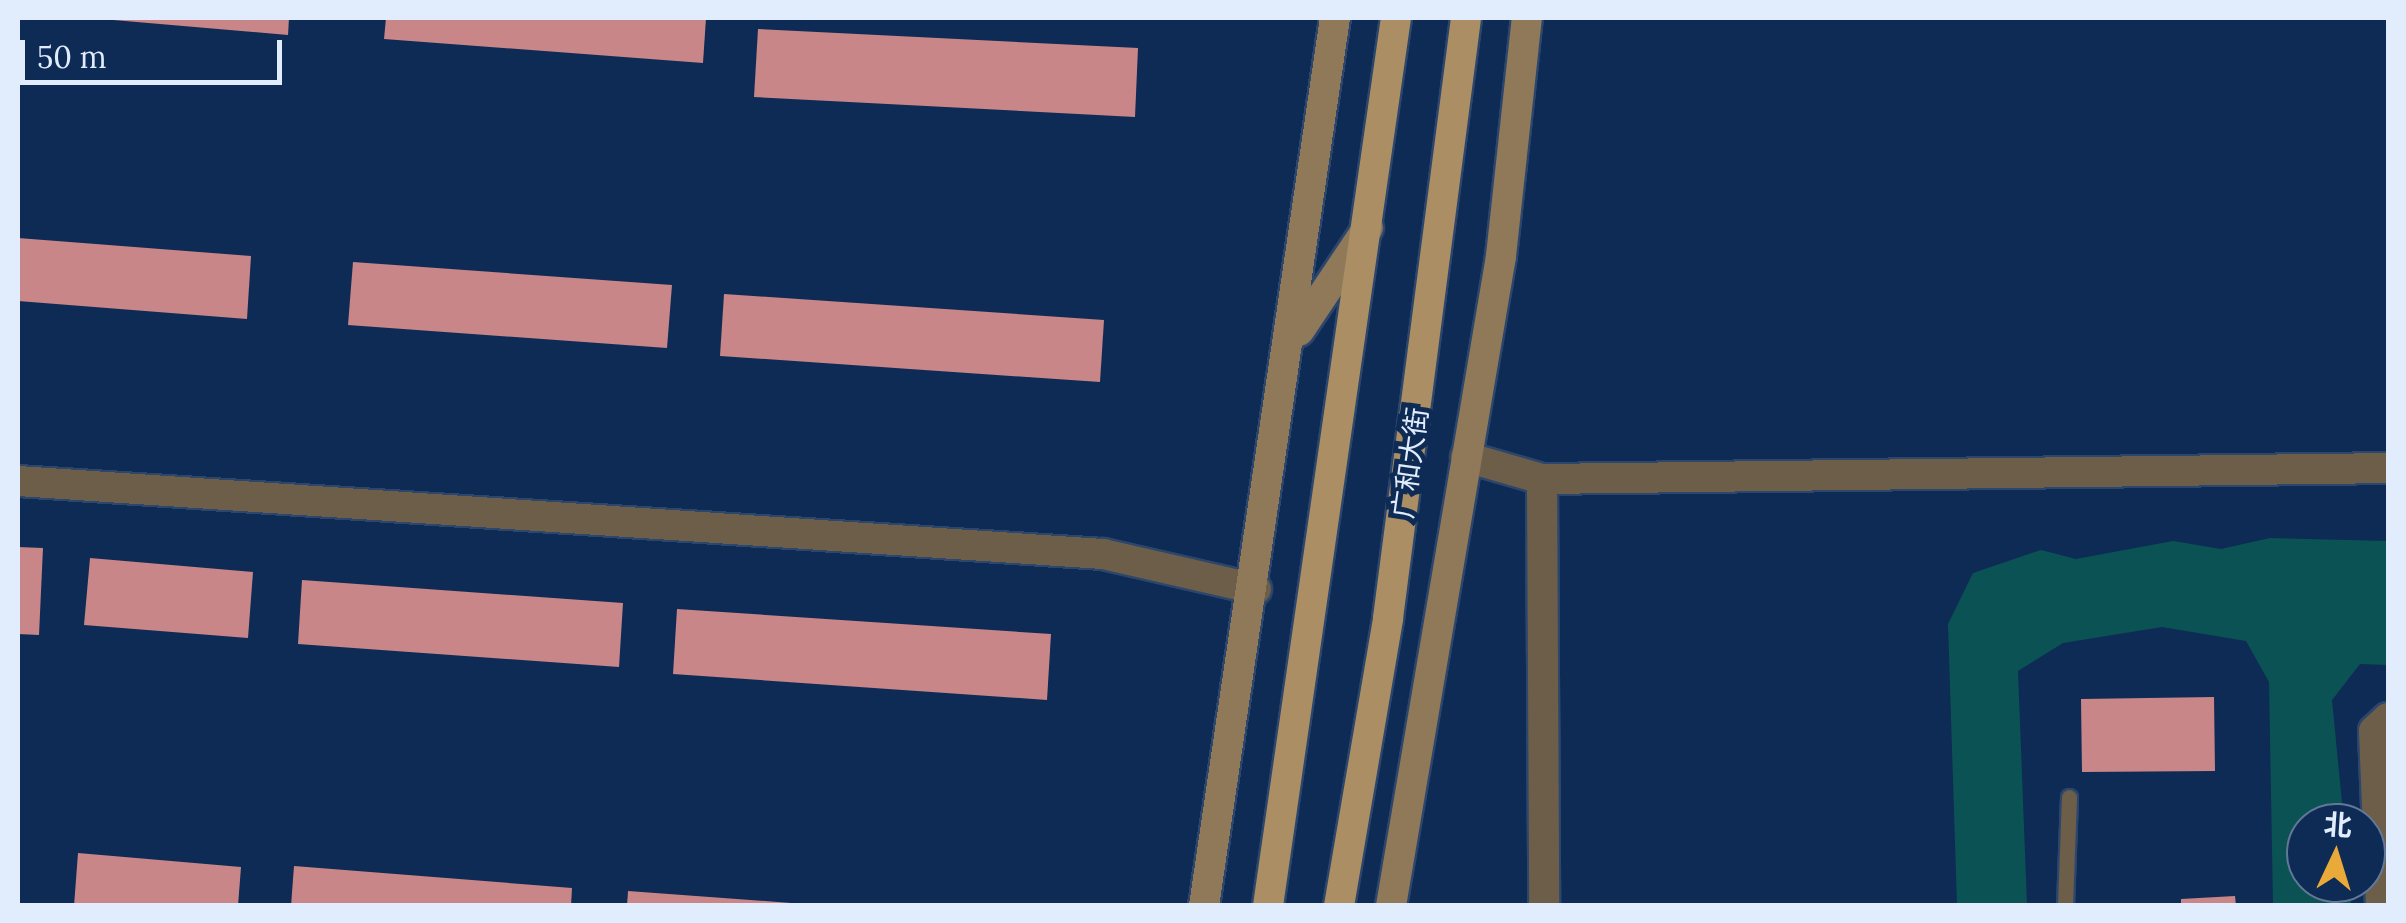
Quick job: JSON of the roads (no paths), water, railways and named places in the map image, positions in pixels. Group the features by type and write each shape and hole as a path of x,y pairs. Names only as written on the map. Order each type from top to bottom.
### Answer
{"main road":[{"path":"1268,906 1370,226 1396,18"},
{"name":"广和大街","path":"1339,906 1388,618 1466,18"}],"street":[{"path":"1204,906 1293,340 1335,18"},
{"path":"1391,906 1466,456 1527,18"},
{"path":"1293,340 1370,226"},
{"path":"1466,456 1542,480 2388,468"},
{"path":"18,480 1103,554 1256,590"},
{"path":"1542,480 1544,906"},
{"path":"2380,906 2374,731 2388,718"}],"lane":[{"path":"2065,906 2069,797"}]}
